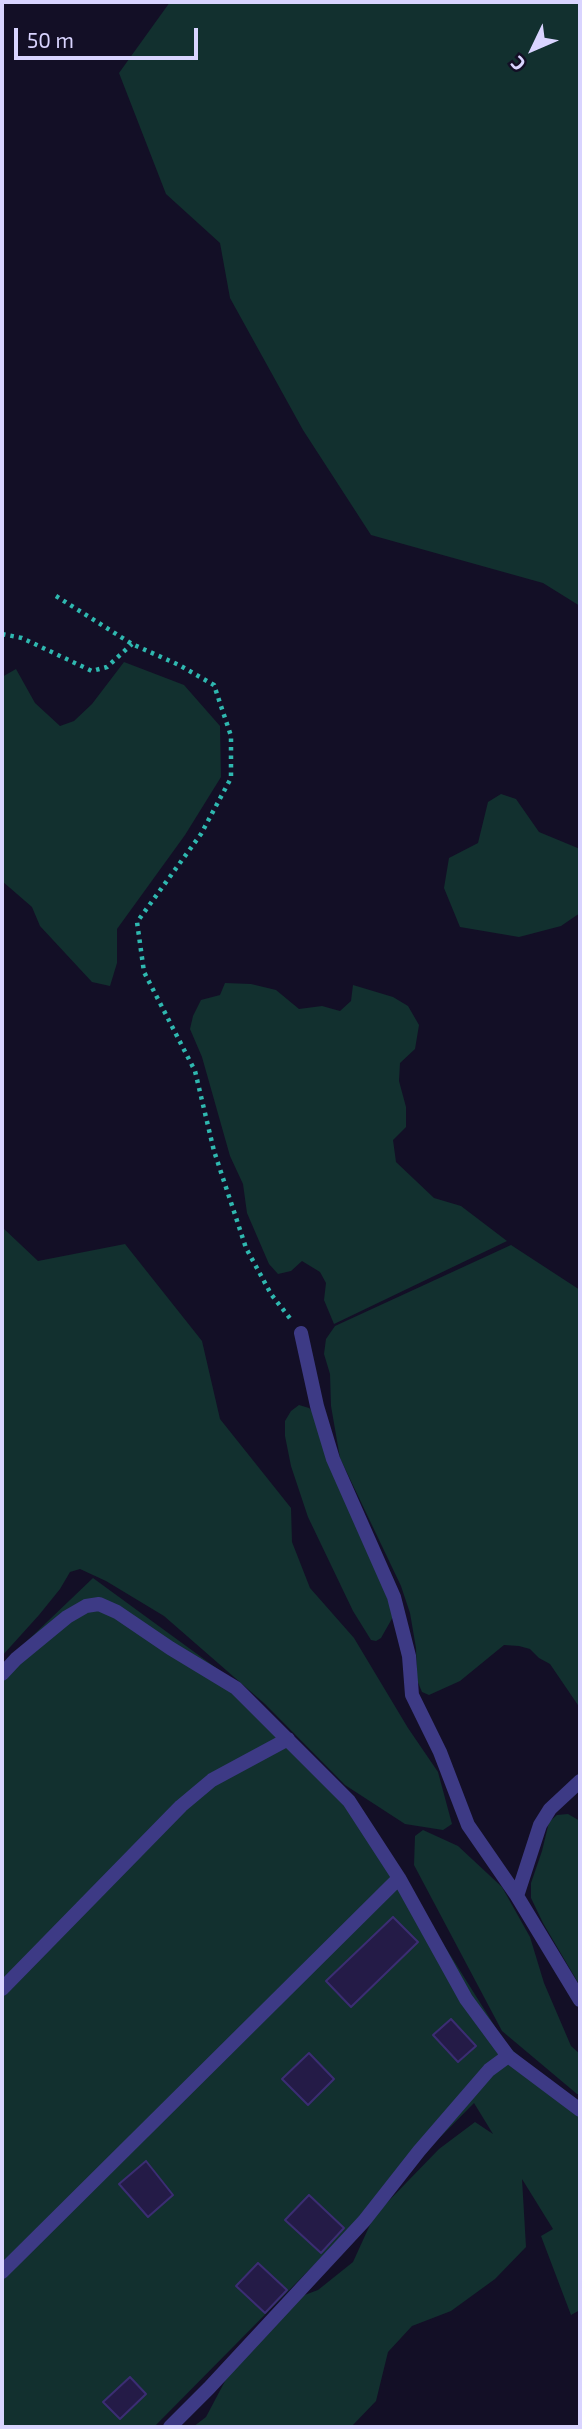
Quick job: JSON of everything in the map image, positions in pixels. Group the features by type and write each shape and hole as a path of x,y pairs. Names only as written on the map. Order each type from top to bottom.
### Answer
{"lane":[{"path":"301,1333 317,1406 333,1459 394,1597 409,1656 412,1695 440,1752 468,1825 517,1896 580,2000"},
{"path":"2,1674 67,1617 86,1606 99,1604 117,1612 236,1688 349,1801 399,1878 466,1999 508,2056 580,2110"},
{"path":"2,1989 181,1805 212,1780 288,1739"},
{"path":"517,1896 540,1825 550,1810 580,1781"},
{"path":"2,2272 399,1878"},
{"path":"170,2427 364,2221 419,2151 489,2070 508,2056"}],"path":[{"path":"55,596 132,644 179,665 214,685 231,736 231,778 201,834 137,922 144,972 195,1071 214,1151 246,1248 271,1294 301,1333"},
{"path":"2,635 22,638 92,671 107,667 132,644"}],"green space":[{"path":"170,2 580,2 580,606 543,583 371,535 303,430 230,298 220,243 166,194 119,73"},
{"path":"124,662 184,685 220,726 221,777 185,835 117,929 117,963 110,986 92,982 40,926 32,907 2,881 2,677 16,669 35,703 60,726 74,721 92,704"},
{"path":"501,794 516,799 539,832 580,849 580,913 561,926 519,937 460,927 444,888 449,858 478,843 488,802"},
{"path":"225,983 251,984 276,990 299,1009 322,1006 340,1011 351,1001 353,985 393,997 408,1006 419,1025 415,1049 400,1063 399,1081 406,1107 406,1127 393,1140 396,1162 434,1198 461,1206 507,1241 334,1324 324,1300 326,1283 320,1272 302,1261 291,1271 278,1274 269,1264 247,1213 243,1184 230,1156 202,1057 190,1029 201,1000 220,995"},
{"path":"2,1227 38,1261 125,1244 202,1341 220,1419 291,1508 292,1542 310,1588 354,1638 438,1772 452,1824 443,1830 405,1824 345,1785 265,1704 164,1616 106,1581 80,1569 70,1572 39,1615 2,1656"},
{"path":"511,1245 580,1290 580,1708 550,1664 530,1649 519,1646 504,1645 460,1681 429,1695 422,1692 417,1680 416,1648 410,1613 401,1586 340,1458 331,1406 330,1374 324,1354 326,1339 335,1326"},
{"path":"299,1405 309,1408 315,1414 394,1615 381,1638 376,1641 371,1640 353,1611 308,1517 291,1466 285,1421"},
{"path":"93,1578 234,1681 348,1792 506,2044 580,2113 580,2310 571,2315 541,2236 553,2229 522,2179 526,2247 495,2279 451,2311 412,2326 388,2352 376,2401 351,2427 193,2427 206,2417 233,2366 294,2299 318,2290 353,2262 374,2216 439,2149 475,2122 493,2134 474,2103 154,2427 2,2427 2,1665"},
{"path":"568,1814 580,1821 580,1986 531,1898 531,1883 549,1822 557,1815"},
{"path":"423,1830 458,1846 502,1887 530,1937 544,1983 571,2046 580,2054 580,2094 502,2031 414,1865 415,1836"}],"building":[{"path":"393,1917 418,1942 351,2007 326,1981"},
{"path":"451,2019 476,2046 458,2062 433,2035"},
{"path":"309,2053 334,2079 308,2105 282,2079"},
{"path":"146,2161 173,2195 148,2217 119,2184"},
{"path":"309,2195 344,2228 321,2253 285,2220"},
{"path":"258,2263 287,2290 265,2313 236,2286"},
{"path":"130,2377 146,2394 120,2419 103,2402"}]}
